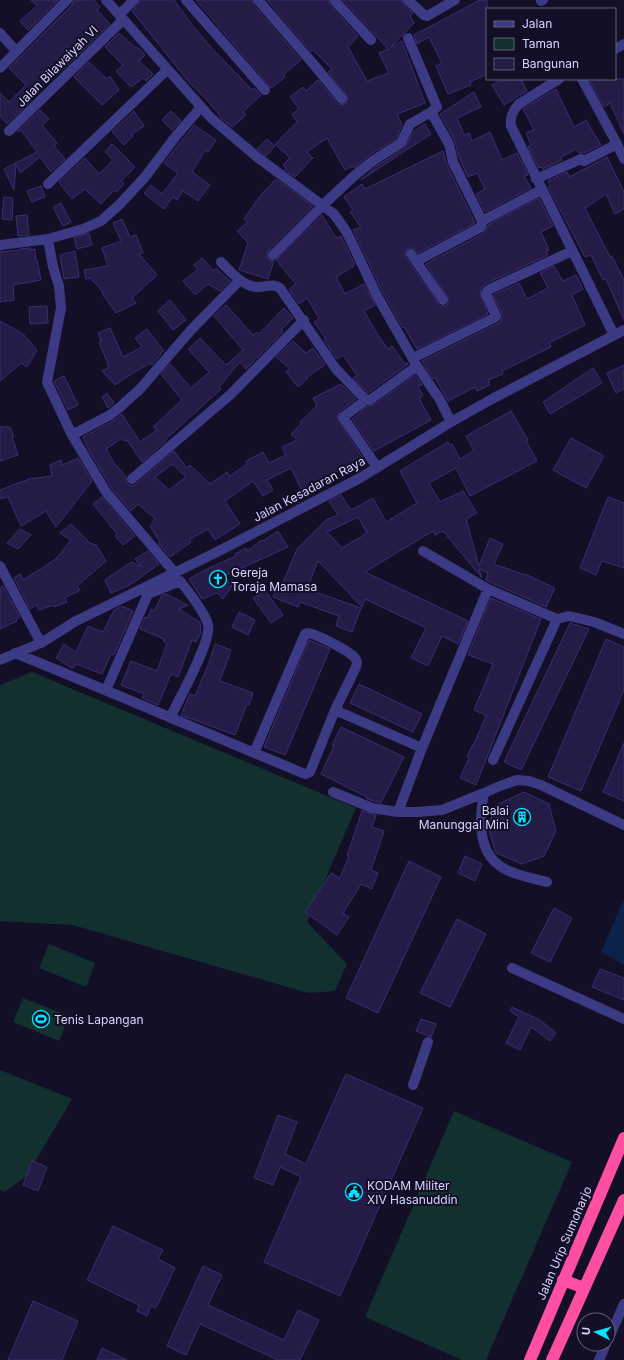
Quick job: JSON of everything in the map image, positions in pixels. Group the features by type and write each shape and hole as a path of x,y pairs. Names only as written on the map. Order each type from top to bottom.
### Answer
{"highway":[{"name":"Jalan Urip Sumoharjo","path":"530,1360 624,1138"},
{"path":"552,1360 624,1200"},
{"path":"563,1280 584,1288"}],"street":[{"path":"0,68 67,0"},
{"path":"106,0 211,118 257,158 334,214 346,231 377,296 415,362 440,400 451,422"},
{"name":"Jalan Bilawaiyah VI","path":"9,132 121,18 134,0"},
{"path":"186,0 265,90"},
{"path":"258,0 342,99"},
{"path":"334,0 371,40"},
{"path":"408,0 427,16 455,0"},
{"path":"0,33 16,51"},
{"path":"273,255 322,205 354,176 374,160 401,143 410,124 436,108 437,104 408,38"},
{"path":"48,184 167,70"},
{"path":"557,80 518,104 513,110 510,120 511,126 614,334"},
{"path":"583,80 624,159"},
{"path":"0,245 48,239 83,229 101,220 108,215 145,177 176,136 201,107"},
{"path":"431,112 449,144 453,162 482,220 481,228 414,258 442,300"},
{"path":"536,179 580,159 584,161 617,144"},
{"path":"482,220 542,190"},
{"path":"48,239 53,267 59,286 61,308 47,382 72,435 106,492 175,573"},
{"path":"377,467 343,417 366,400 370,400 415,362 494,318 496,316 495,312 486,294 488,290 572,250"},
{"path":"221,262 240,280 252,286 259,287 276,285 280,288 304,320 313,336 336,369 366,400"},
{"path":"72,435 110,414 140,389 192,330 240,280"},
{"path":"132,479 231,394 304,320"},
{"name":"Jalan Kesadaran Raya","path":"0,660 40,643 76,621 175,573 360,478 451,422 492,399 624,330"},
{"path":"423,551 488,589 557,619 569,616 594,622 624,634"},
{"path":"0,566 40,643"},
{"path":"106,690 148,594 180,581 204,616 208,626 208,636 170,718"},
{"path":"398,812 422,748 488,589"},
{"path":"493,760 557,619"},
{"path":"15,653 106,690 170,718 254,753 305,774 310,772 335,710 356,667 357,662 355,656 312,634 305,634 254,753"},
{"path":"335,710 422,748"},
{"path":"333,792 372,808 398,812 417,812 442,810 517,780 529,781 541,785 624,824"},
{"path":"484,793 481,832 489,854 495,862 505,869 547,882"},
{"path":"512,968 624,1019"},
{"path":"413,1084 428,1042"},
{"path":"616,1326 622,1316 624,1304"}],"green space":[{"path":"32,672 356,808 307,922 347,964 335,991 308,993 73,925 0,921 0,685"},
{"name":"Tenis Lapangan","path":"49,944 95,963 86,987 39,968"},
{"name":"Tenis Lapangan","path":"23,998 69,1016 59,1041 13,1022"},
{"path":"0,1070 72,1099 26,1177 4,1192 0,1190"},
{"path":"454,1111 572,1162 486,1360 462,1360 365,1317"}],"water":[{"path":"624,899 624,965 601,952"}],"building":[{"path":"31,0 58,0 28,30 20,21 37,6"},
{"path":"73,0 94,0 100,7 97,10 110,24 56,76 54,74 30,98 32,100 7,124 0,116 0,93 9,102 26,85 9,68 72,5"},
{"path":"140,0 174,0 209,45 252,90 254,88 261,95 243,112 246,115 232,127 221,118 206,99 188,81 132,11 139,4"},
{"path":"196,0 252,0 253,4 301,60 284,74 285,77 271,88"},
{"path":"267,0 328,0 329,4 358,36 348,47 367,81 389,73 379,53 388,49 343,0 402,0 404,5 413,13 410,16 414,23 391,47 402,41 425,103 397,114 402,125 396,139 371,154 354,168 353,166 345,170 327,138 307,152 313,158 295,177 285,170 286,168 283,165 290,158 275,144 297,122 292,114 299,109 290,97 303,87 306,91 318,80 339,105 346,104 348,98 328,72 332,69 313,50 311,52"},
{"path":"480,0 487,0 486,74 470,82 471,85 448,94 436,66 442,63 429,37 417,44 414,35"},
{"path":"119,33 145,55 139,61 153,74 146,81 143,78 131,87 116,71 123,65 105,47"},
{"path":"89,62 107,79 110,76 119,90 102,105 74,77"},
{"path":"624,79 624,134 610,103 604,107 590,80"},
{"path":"500,80 504,82 508,80 522,80 527,91 504,105 492,85"},
{"path":"556,89 574,127 586,120 601,145 584,153 579,153 576,149 561,157 562,160 543,169 542,167 539,168 528,147 531,145 526,133 534,130 523,109"},
{"path":"474,92 481,107 457,118 464,135 469,133 472,141 490,132 502,160 517,153 528,175 524,176 531,188 485,212 476,194 485,189 477,173 468,177 458,155 455,141 440,114"},
{"path":"40,110 49,119 42,125 57,143 54,146 65,159 51,172 40,157 20,173 16,164 14,190 4,169 37,152 21,130 17,132"},
{"path":"134,111 144,126 131,135 133,136 124,145 112,132"},
{"path":"171,111 181,121 172,130 162,120"},
{"path":"425,124 431,134 361,180 378,165 405,148 414,131"},
{"path":"194,125 216,140 208,152 205,150 192,172 210,185 198,201 183,191 177,200 173,197 164,209 144,193 151,185 162,194 178,173 164,163"},
{"path":"267,139 275,146 266,156 257,149"},
{"path":"112,144 135,167 121,181 124,184 116,192 114,190 101,204 85,189 72,199 59,182 85,158 99,174 113,160 105,152"},
{"path":"443,151 447,165 475,223 418,253 414,248 411,248 407,249 405,254 406,258 440,306 446,306 449,299 426,264 484,233 488,225 539,198 553,226 541,232 549,250 546,251 548,255 485,284 482,287 480,294 488,314 417,349 383,293 353,230 361,227 350,212 353,210 344,197 362,184 365,189"},
{"path":"607,157 624,192 624,209 615,214 606,194 585,208 610,257 612,256 624,280 624,320 606,279 603,280 591,255 585,257 548,187 550,186 548,181 567,172 569,177"},
{"path":"276,179 313,206 268,251 267,257 269,260 274,261 268,279 239,270 248,243 237,231 248,222 244,219 259,197"},
{"path":"41,186 45,197 32,202 27,191"},
{"path":"4,197 13,198 12,220 2,219"},
{"path":"61,203 71,222 63,226 53,207"},
{"path":"27,215 29,235 18,236 16,216"},
{"path":"322,215 336,238 341,236 355,265 336,277 345,294 364,284 375,305 364,311 388,349 392,346 405,364 408,363 368,393 353,378 357,376 343,355 337,359 324,340 326,339 314,322 319,318 307,298 299,304 289,289 296,284 276,260"},
{"path":"122,219 130,237 136,235 143,253 139,254 157,275 132,298 136,303 116,313 100,288 90,278 86,279 84,270 108,266 102,248 121,241 113,223"},
{"path":"89,233 92,245 77,249 74,238"},
{"path":"30,248 30,250 35,249 36,261 37,260 41,280 13,285 14,300 0,302 0,252"},
{"path":"75,251 79,277 64,279 60,255"},
{"path":"202,258 214,271 216,268 230,281 220,291 208,284 195,295 183,281 198,269 194,265"},
{"path":"554,266 563,281 576,275 583,289 572,295 585,325 549,343 551,347 502,371 503,374 488,380 490,385 477,391 475,387 448,401 435,378 433,379 422,361 499,323 502,318 502,314 493,295 519,283 527,299 548,288 540,273"},
{"path":"170,300 186,320 173,330 158,311"},
{"path":"226,305 253,335 257,332 259,334 284,308 293,318 281,330 283,332 246,369 240,362 219,387 221,389 142,462 127,440 124,441 122,438 106,449 116,466 126,477 127,484 132,486 136,484 174,451 187,468 190,465 210,484 227,472 230,476 247,464 246,461 263,452 269,463 286,455 282,447 297,440 291,434 302,423 300,422 317,406 313,398 341,384 356,399 339,412 337,418 364,460 347,468 346,466 302,491 291,468 267,480 273,490 263,496 253,481 225,501 240,524 215,540 208,529 189,540 191,542 170,557 158,543 160,542 150,526 155,519 138,504 131,511 112,489 88,449 83,437 113,421 122,414 140,442 157,430 153,427 182,400 161,374 170,364 191,388 209,372 188,349 200,338 226,365 243,350 214,316","holes":["172,464 186,477 169,490 155,477"]},
{"path":"47,306 48,323 30,324 29,307"},
{"path":"0,321 23,334 37,350 27,367 21,363 0,381"},
{"path":"110,328 123,357 142,347 135,338 147,329 164,351 160,353 161,354 152,365 151,363 115,385 102,371 109,367 99,342 101,341 98,333"},
{"path":"293,341 306,353 313,348 325,365 306,378 307,379 298,387 286,372 290,369 276,357"},
{"path":"624,365 624,389 616,393 607,373"},
{"path":"593,368 602,383 550,414 543,402"},
{"path":"415,375 422,385 418,386 423,396 419,398 431,420 374,451 352,419 368,406 374,405"},
{"path":"64,376 78,405 68,410 54,381"},
{"path":"107,393 114,403 108,408 102,397"},
{"path":"511,411 528,440 526,441 537,461 470,496 456,468 429,483 440,502 463,491 477,513 466,519 479,566 490,538 503,544 494,564 525,574 555,588 546,607 486,580 488,573 479,569 482,578 443,531 435,535 433,531 365,572 468,621 458,644 442,636 428,666 411,658 426,628 365,599 362,607 318,561 307,589 361,608 352,632 336,626 339,616 300,602 298,607 273,597 278,583 282,585 297,549 326,520 338,515 329,501 341,495 351,510 373,498 386,522 417,503 400,471 448,442 449,445 452,444 460,459 474,451 466,436","holes":["358,517 367,533 342,548 327,532"]},
{"path":"0,427 10,427 14,436 12,437 18,455 0,461"},
{"path":"571,438 604,456 586,488 553,470"},
{"path":"78,458 92,481 56,527 46,511 21,526 8,497 0,499 0,490 29,479 52,476 50,465 61,460 62,465"},
{"path":"102,497 135,536 123,545 115,536 117,534 93,504"},
{"path":"608,497 624,503 624,568 602,561 596,575 580,568"},
{"path":"71,524 90,543 96,545 106,561 77,586 80,590 65,598 67,602 54,607 53,605 39,610 37,604 30,609 14,578 20,574 23,580 56,559 71,540 60,533"},
{"path":"20,529 31,535 18,549 7,543"},
{"path":"278,531 288,547 224,576 232,586 223,599 217,593 202,599 189,579 236,556 235,554 246,548 247,551"},
{"path":"148,551 159,564 130,585 111,593 105,580 131,562 142,567 135,559"},
{"path":"3,586 20,617 16,620 17,621 0,629 0,588"},
{"path":"265,590 283,615 271,623 253,598"},
{"path":"166,594 188,605 179,609 200,622 201,632 196,642 192,640 178,677 171,674 158,705 142,698 144,694 121,685 131,661 157,671 167,643 163,641 164,639 140,629 145,617 148,618 151,609 154,611 162,595"},
{"path":"491,598 541,619 476,785 460,778 469,758 467,757 486,715 474,710 493,664 468,655"},
{"path":"122,606 133,611 114,655 111,654 102,674 76,664 73,669 56,658 64,644 76,652 88,626 103,632 114,610"},
{"path":"239,612 255,620 248,635 232,627"},
{"path":"570,623 589,629 521,770 504,762"},
{"path":"606,639 624,647 624,690 581,791 548,777"},
{"path":"309,640 330,649 285,755 264,747"},
{"path":"215,644 231,650 220,681 253,693 235,735 181,715 190,694 195,696 209,663"},
{"path":"359,684 422,714 413,732 350,703"},
{"path":"341,727 404,757 381,803 367,799 367,797 321,774 334,746 332,745"},
{"path":"624,743 624,801 603,792"},
{"name":"Balai Manunggal Mini","path":"524,792 549,804 556,831 544,856 522,864 496,853 488,827 496,805"},
{"path":"362,811 376,815 372,827 384,831 371,870 378,873 372,889 361,884 343,913 349,917 337,935 305,912 331,873 340,878 349,856 347,856"},
{"path":"465,856 482,864 475,881 458,873"},
{"path":"409,861 441,877 378,1013 346,998"},
{"path":"554,908 572,918 550,962 531,953"},
{"path":"457,919 486,934 450,1007 420,993"},
{"path":"600,969 624,978 624,1000 592,987"},
{"path":"512,1007 540,1020 556,1033 550,1041 531,1027 520,1050 506,1043 519,1017 510,1011"},
{"path":"421,1019 436,1024 431,1037 416,1031"},
{"path":"346,1074 423,1108 340,1296 264,1262 301,1177 280,1167 273,1185 254,1178 278,1115 297,1122 285,1154 306,1164"},
{"path":"32,1161 47,1167 38,1191 23,1185"},
{"path":"113,1226 163,1250 158,1259 175,1268 156,1308 151,1306 147,1316 137,1311 139,1305 87,1280"},
{"path":"203,1266 222,1275 208,1305 284,1340 298,1310 319,1320 300,1360 278,1360 200,1324 186,1355 167,1346"},
{"path":"33,1301 78,1321 62,1360 8,1360"},
{"path":"102,1348 127,1360 97,1360"}],"place":[{"name":"Gereja Toraja Mamasa","path":"218,579"},
{"name":"Balai Manunggal Mini","path":"522,817"},
{"name":"Tenis Lapangan","path":"41,1019"},
{"name":"KODAM Militer XIV Hasanuddin","path":"354,1192"}]}
